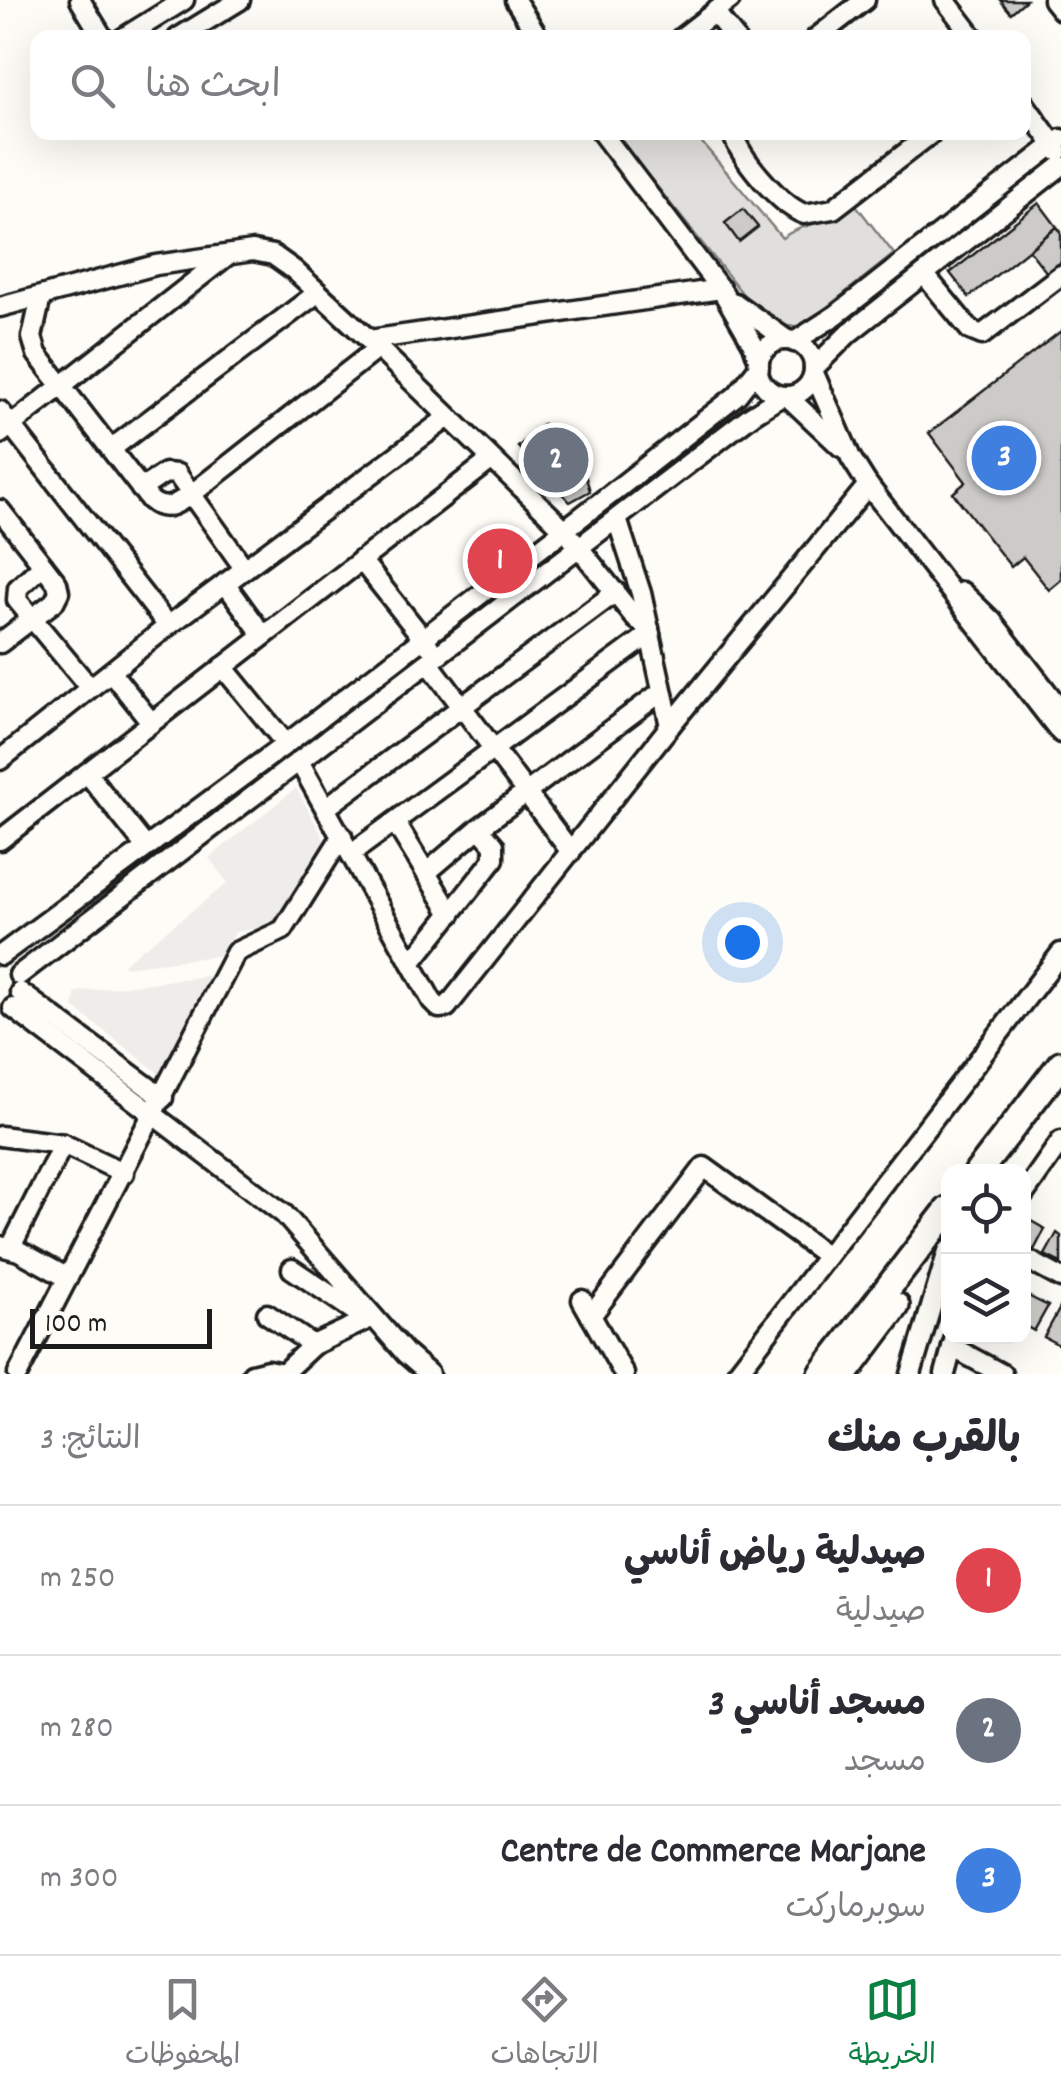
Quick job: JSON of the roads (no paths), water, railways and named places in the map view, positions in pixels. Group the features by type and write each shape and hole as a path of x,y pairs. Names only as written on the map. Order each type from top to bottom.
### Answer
{"highway":[{"path":"984,1164 1061,1064"},
{"path":"1004,1164 1061,1088"},
{"path":"822,1374 941,1219"},
{"path":"845,1374 941,1245"}],"street":[{"path":"80,0 98,30"},
{"path":"137,30 184,0"},
{"path":"191,30 240,0"},
{"path":"515,0 535,30"},
{"path":"530,0 538,30"},
{"path":"826,30 865,0"},
{"path":"944,0 968,30"},
{"path":"1054,0 1061,10"},
{"path":"692,30 722,6 731,30"},
{"path":"429,1374 369,1318 284,1214 154,1116 13,998 9,960 0,955 286,744 737,395 770,346 791,341 836,315 1058,146 1031,112"},
{"path":"607,140 723,291 753,344 768,389 785,396 827,431 851,458"},
{"path":"736,140 780,199 804,214 833,209 923,140"},
{"path":"13,998 129,892 291,767 752,414 804,389 814,371 849,333 1061,166"},
{"path":"0,307 156,265 253,251 274,256 373,344 581,546 650,631"},
{"path":"168,626 4,424 61,386 229,255"},
{"path":"924,274 970,330 982,335 1061,275"},
{"path":"723,291 759,323 809,352 851,458 868,485 1061,733"},
{"path":"41,298 32,327 34,346 141,489 160,508 167,508 193,494 373,344 723,291"},
{"path":"111,450 316,294"},
{"path":"0,760 168,626 447,418"},
{"path":"0,840 491,460"},
{"path":"141,489 169,472 181,477 244,568"},
{"path":"270,755 291,767 327,807 435,1005 446,1007 868,485"},
{"path":"0,510 7,533 42,565 59,592 54,602 0,643"},
{"path":"616,519 650,631 670,726"},
{"path":"920,549 992,621 1061,710"},
{"path":"361,560 423,639 460,708 571,852"},
{"path":"42,565 16,592 17,600 90,688"},
{"path":"225,583 263,635"},
{"path":"327,807 616,592"},
{"path":"352,854 650,631"},
{"path":"223,667 286,744"},
{"path":"111,672 151,722"},
{"path":"426,873 479,828 661,692"},
{"path":"87,772 146,846"},
{"path":"396,822 451,914"},
{"path":"411,964 496,854 494,845 479,828"},
{"path":"18,1374 236,952 283,930 342,836"},
{"path":"113,872 129,892"},
{"path":"736,1374 1061,953"},
{"path":"13,998 163,1098"},
{"path":"0,1136 64,1144 124,1173"},
{"path":"1031,1184 1061,1141"},
{"path":"64,1144 6,1247 66,1277"},
{"path":"624,1374 586,1308 704,1167 827,1256"},
{"path":"911,1374 947,1254"},
{"path":"1031,1262 1061,1278"},
{"path":"292,1269 369,1318"},
{"path":"267,1314 312,1345"},
{"path":"252,1374 268,1370 283,1374 312,1345 369,1318"},
{"path":"945,1374 952,1344"},
{"path":"956,1344 1002,1374"},
{"path":"0,1370 8,1374"}],"place":[{"name":"Centre de Commerce Marjane","path":"1004,458"},
{"name":"مسجد أناسي 3","path":"556,460"},
{"name":"صيدلية رياض أناسي","path":"500,561"}]}
